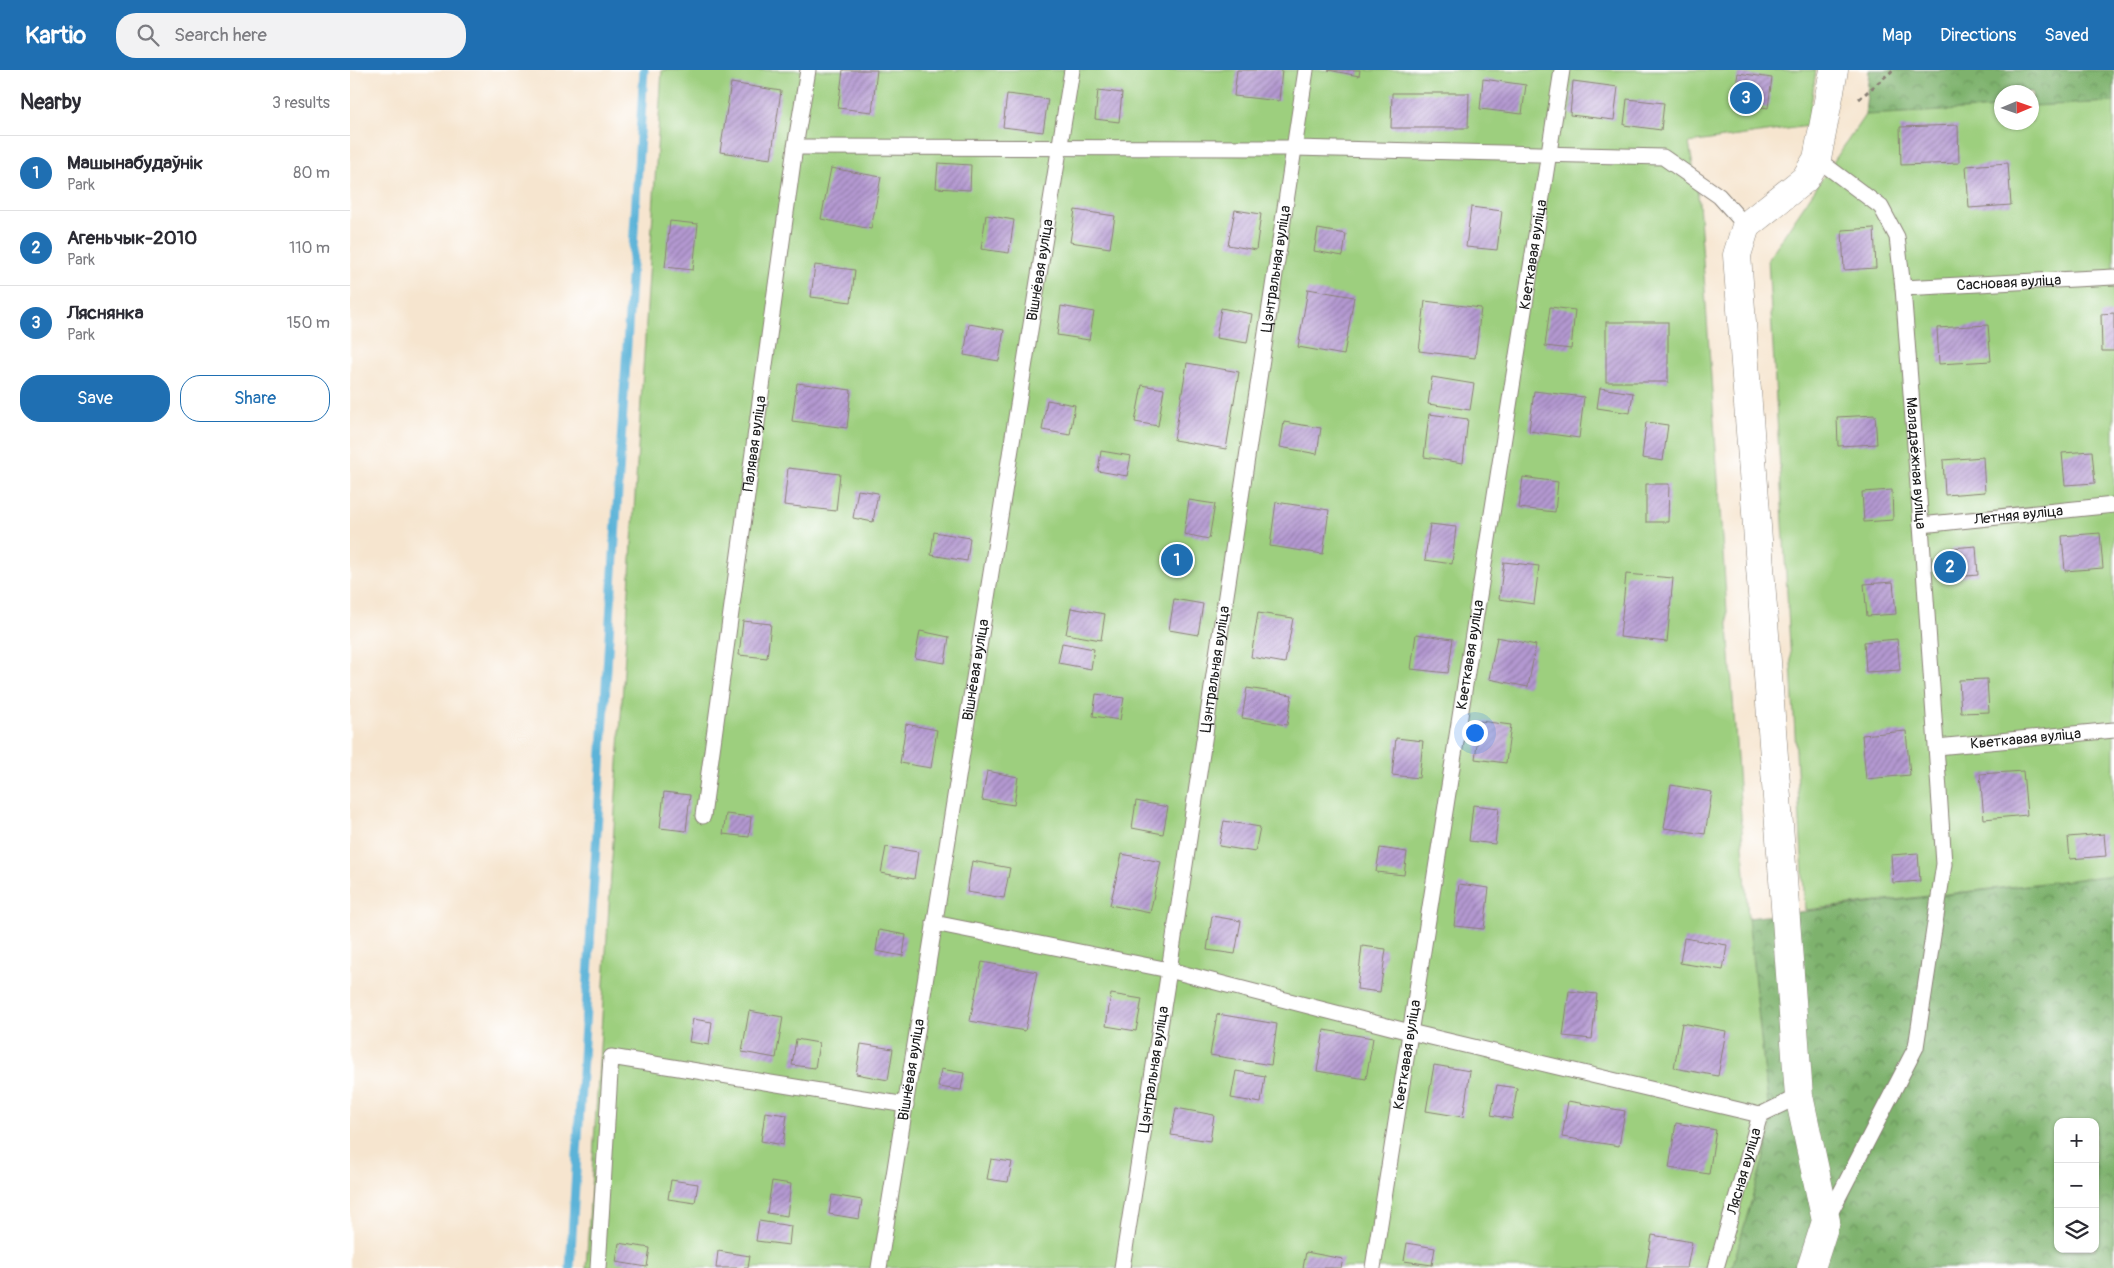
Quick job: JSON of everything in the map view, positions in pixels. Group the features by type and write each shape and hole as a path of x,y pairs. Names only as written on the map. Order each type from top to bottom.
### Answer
{"street":[{"path":"1811,1268 1826,1222 1799,1096 1738,254 1746,226 1805,180 1817,159 1834,70"}],"lane":[{"name":"Палявая вуліца","path":"703,816 795,147 808,70"},
{"name":"Вішнёвая вуліца","path":"879,1268 1072,70"},
{"name":"Цэнтральная вуліца","path":"1122,1268 1170,970 1306,70"},
{"name":"Кветкавая вуліца","path":"1373,1268 1562,70"},
{"path":"795,147 1294,148 1663,156 1719,196 1746,226"},
{"name":"Маладзёжная вуліца","path":"1817,159 1881,207 1897,237 1903,288 1922,525 1944,864 1916,1047 1826,1222"},
{"name":"Сасновая вуліца","path":"1903,288 2114,277"},
{"name":"Летняя вуліца","path":"1922,525 2114,505"},
{"name":"Кветкавая вуліца","path":"1937,746 2114,730"},
{"path":"934,923 1170,970 1410,1032 1760,1115"},
{"path":"598,1268 611,1058 906,1105"},
{"name":"Лясная вуліца","path":"1716,1268 1760,1115 1799,1096"}],"green space":[{"path":"662,70 1816,70 1808,126 1689,143 1699,202 1748,918 1771,1132 1732,1268 586,1268"},
{"path":"1869,70 2114,70 2114,102 2039,106 2039,85 1994,85 1994,108 1865,115"},
{"path":"2114,102 2114,875 1805,910 1768,259 1865,115 1994,108 1994,130 2039,130 2039,106"},
{"path":"2114,875 2114,1268 1732,1268 1771,1132 1748,918"}],"building":[{"path":"843,70 877,70 872,112 838,108"},
{"path":"1237,70 1282,70 1279,101 1234,96"},
{"path":"1328,70 1360,70 1359,76"},
{"path":"1738,73 1772,78 1768,108 1733,102"},
{"path":"1483,79 1526,85 1522,114 1480,109"},
{"path":"1573,81 1618,87 1614,120 1570,115"},
{"path":"731,83 781,91 771,159 720,152"},
{"path":"1098,90 1122,93 1119,122 1095,119"},
{"path":"1392,93 1469,93 1468,128 1391,128"},
{"path":"1007,94 1048,99 1043,132 1003,127"},
{"path":"1627,99 1664,103 1661,130 1624,125"},
{"path":"1958,125 1959,163 1901,165 1900,127"},
{"path":"938,163 971,165 970,190 936,188"},
{"path":"2008,163 2011,205 1969,208 1966,166"},
{"path":"831,168 881,177 871,229 821,219"},
{"path":"1471,207 1502,211 1497,250 1466,247"},
{"path":"1075,210 1115,216 1110,248 1070,242"},
{"path":"1235,210 1261,214 1256,250 1228,245"},
{"path":"986,215 1014,220 1009,253 981,249"},
{"path":"670,221 698,224 693,270 665,267"},
{"path":"1874,228 1876,268 1844,270 1842,230"},
{"path":"1318,229 1346,234 1343,256 1314,251"},
{"path":"815,265 855,270 851,302 811,297"},
{"path":"1308,289 1354,297 1344,355 1298,347"},
{"path":"1425,301 1481,308 1475,358 1419,351"},
{"path":"1061,306 1094,312 1089,340 1057,335"},
{"path":"1550,307 1575,310 1571,349 1545,346"},
{"path":"1221,308 1252,314 1247,343 1216,338"},
{"path":"2114,313 2114,351 2102,351 2101,314"},
{"path":"1606,322 1668,322 1668,382 1606,382"},
{"path":"969,324 1004,330 999,361 964,355"},
{"path":"1988,325 1991,361 1939,364 1937,328"},
{"path":"1187,363 1239,372 1226,449 1174,440"},
{"path":"1432,377 1474,384 1470,410 1428,404"},
{"path":"797,383 851,390 847,428 792,421"},
{"path":"1142,385 1164,389 1158,426 1135,422"},
{"path":"1600,388 1633,393 1630,413 1597,408"},
{"path":"1534,391 1584,397 1579,438 1529,431"},
{"path":"1047,400 1075,405 1070,435 1042,430"},
{"path":"1429,414 1468,419 1463,463 1424,457"},
{"path":"1875,415 1877,444 1838,446 1837,417"},
{"path":"1284,422 1321,428 1317,454 1280,447"},
{"path":"1646,422 1668,425 1663,461 1642,458"},
{"path":"1101,451 1131,456 1127,476 1098,471"},
{"path":"2092,451 2095,483 2065,485 2062,453"},
{"path":"1983,457 1985,492 1945,495 1943,460"},
{"path":"788,468 840,474 836,511 784,505"},
{"path":"1523,477 1558,482 1555,512 1519,508"},
{"path":"1646,484 1669,484 1668,522 1646,522"},
{"path":"858,490 878,493 873,522 853,518"},
{"path":"1892,490 1893,520 1864,522 1862,492"},
{"path":"1189,500 1215,504 1209,539 1184,534"},
{"path":"1276,502 1329,510 1323,554 1270,546"},
{"path":"1430,524 1456,527 1452,564 1425,560"},
{"path":"934,532 970,538 967,561 931,555"},
{"path":"2100,533 2103,568 2065,571 2062,536"},
{"path":"1976,546 1978,575 1955,577 1952,548"},
{"path":"1504,562 1539,566 1534,604 1499,599"},
{"path":"1626,574 1673,578 1667,642 1620,637"},
{"path":"1893,582 1896,614 1867,616 1864,584"},
{"path":"1174,599 1203,604 1198,635 1169,630"},
{"path":"1071,608 1105,614 1101,640 1066,634"},
{"path":"1258,613 1293,618 1285,663 1251,657"},
{"path":"743,621 771,624 767,658 739,655"},
{"path":"920,631 949,637 945,663 915,658"},
{"path":"1416,634 1453,639 1448,673 1411,669"},
{"path":"1497,637 1536,645 1528,687 1489,679"},
{"path":"1897,639 1900,670 1866,672 1864,642"},
{"path":"1062,643 1094,649 1091,669 1058,663"},
{"path":"1987,679 1989,712 1961,713 1959,680"},
{"path":"1247,688 1292,695 1287,725 1242,718"},
{"path":"1096,694 1124,698 1120,720 1093,716"},
{"path":"1480,721 1511,725 1506,763 1475,759"},
{"path":"906,724 937,730 931,768 900,763"},
{"path":"1906,731 1910,775 1866,779 1862,735"},
{"path":"1396,738 1423,741 1419,778 1392,775"},
{"path":"987,771 1018,777 1014,805 982,800"},
{"path":"2023,771 2027,815 1984,819 1980,774"},
{"path":"1671,785 1712,792 1705,834 1664,828"},
{"path":"664,792 690,795 686,831 660,828"},
{"path":"1136,801 1168,807 1163,834 1132,828"},
{"path":"1473,805 1499,808 1495,844 1469,841"},
{"path":"726,814 751,817 749,837 723,834"},
{"path":"1224,821 1260,827 1255,852 1219,846"},
{"path":"2104,834 2106,856 2070,859 2068,837"},
{"path":"886,847 918,852 914,879 881,873"},
{"path":"1380,848 1407,852 1404,875 1376,872"},
{"path":"1918,853 1920,881 1893,883 1891,855"},
{"path":"1122,854 1161,862 1150,913 1110,905"},
{"path":"972,861 1010,868 1004,898 967,892"},
{"path":"1459,884 1489,888 1484,929 1454,926"},
{"path":"1212,916 1241,921 1235,954 1207,950"},
{"path":"879,930 906,935 903,956 876,951"},
{"path":"1684,938 1727,945 1723,970 1680,963"},
{"path":"1362,946 1386,949 1380,992 1357,989"},
{"path":"982,962 1037,972 1025,1031 970,1021"},
{"path":"1569,991 1597,994 1592,1039 1563,1036"},
{"path":"1111,994 1142,999 1136,1031 1106,1026"},
{"path":"749,1011 783,1017 776,1058 742,1052"},
{"path":"1217,1014 1277,1024 1271,1065 1210,1055"},
{"path":"693,1019 712,1022 709,1045 689,1042"},
{"path":"1682,1023 1726,1031 1718,1076 1674,1068"},
{"path":"1324,1030 1373,1038 1366,1079 1317,1071"},
{"path":"796,1039 819,1043 815,1068 792,1065"},
{"path":"861,1044 893,1049 888,1080 856,1074"},
{"path":"1434,1065 1470,1071 1463,1117 1426,1111"},
{"path":"941,1069 964,1073 961,1090 938,1087"},
{"path":"1236,1071 1265,1076 1261,1103 1231,1098"},
{"path":"1497,1085 1517,1088 1512,1119 1491,1115"},
{"path":"1568,1101 1625,1111 1619,1146 1562,1137"},
{"path":"1176,1108 1214,1115 1210,1141 1171,1135"},
{"path":"765,1112 787,1115 783,1145 761,1141"},
{"path":"1676,1123 1716,1130 1709,1174 1669,1168"},
{"path":"991,1159 1012,1162 1008,1182 987,1179"},
{"path":"671,1180 698,1184 695,1203 668,1199"},
{"path":"772,1181 791,1184 787,1216 767,1213"},
{"path":"832,1195 862,1200 859,1219 829,1214"},
{"path":"759,1221 791,1226 789,1245 756,1241"},
{"path":"1652,1235 1692,1242 1687,1268 1646,1268"},
{"path":"619,1243 650,1248 647,1267 616,1262"},
{"path":"1407,1243 1435,1248 1432,1265 1404,1261"},
{"path":"718,1251 750,1256 748,1268 716,1268"},
{"path":"1306,1252 1343,1259 1341,1268 1303,1268"}],"waterway":[{"path":"570,1268 644,70"}],"place":[{"name":"Ляснянка","path":"1746,98"},
{"name":"Машынабудаўнік","path":"1177,560"},
{"name":"Агеньчык-2010","path":"1950,567"}]}
